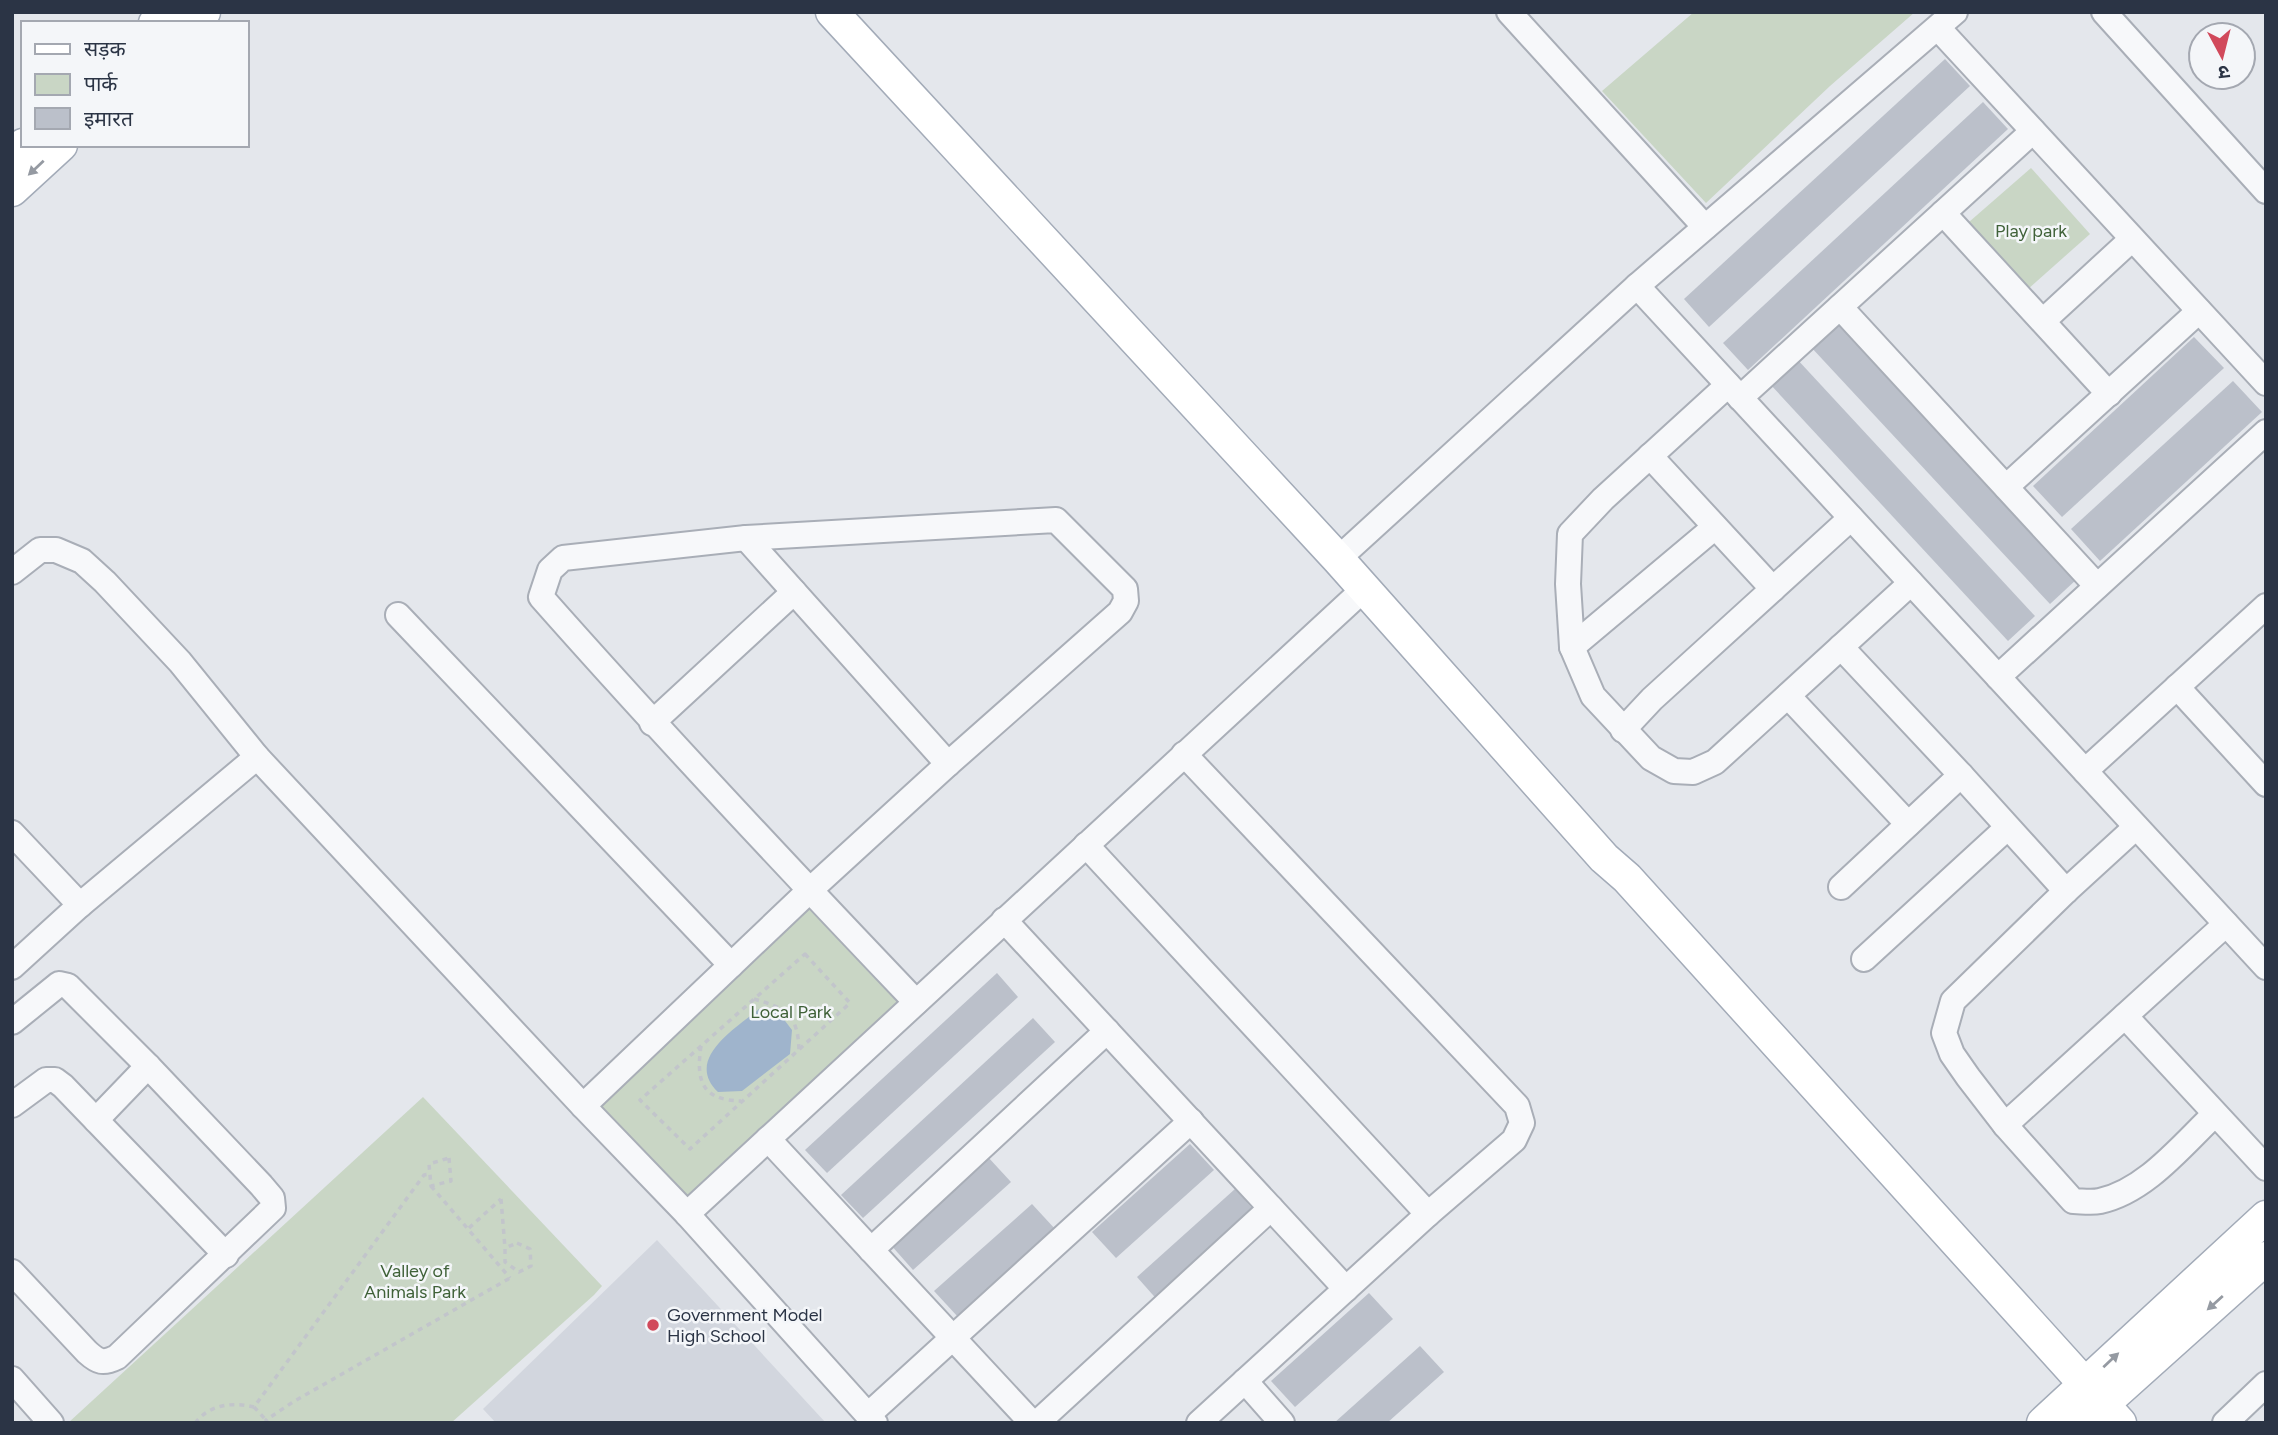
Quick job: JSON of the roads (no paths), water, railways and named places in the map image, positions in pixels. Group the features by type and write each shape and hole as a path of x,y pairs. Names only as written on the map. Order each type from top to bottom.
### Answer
{"main road":[{"path":"832,12 1338,559 1604,858 1627,878 2097,1408"},
{"path":"12,190 59,147"},
{"path":"2097,1408 2266,1217"},
{"path":"2043,1423 2097,1408 2266,1258"}],"street":[{"path":"1509,12 1705,227"},
{"path":"2104,12 2266,191"},
{"path":"1338,559 1637,286 1947,20 2033,131 2266,383"},
{"path":"1911,583 1715,762 1693,772 1674,771 1651,758 1623,730 1593,696 1572,647 1570,534 1650,456 1840,307 2033,131"},
{"path":"1943,213 2109,394"},
{"path":"2042,321 2132,239"},
{"path":"1637,286 2266,967"},
{"path":"1840,307 2097,586"},
{"path":"2007,488 2199,311"},
{"path":"1998,677 2266,432"},
{"path":"1650,456 1773,589"},
{"path":"1623,730 1652,699 1851,517"},
{"path":"583,1106 810,890 1120,612 1126,601 1125,589 1056,520 746,538 563,558 550,570 541,597 652,723 810,890 916,1002"},
{"path":"1572,647 1715,527"},
{"path":"746,538 948,764"},
{"path":"12,572 40,550 56,550 82,561 180,662 257,757 687,1214 872,1419 953,1338 1191,1121"},
{"path":"687,1214 1364,589"},
{"path":"652,723 794,592"},
{"path":"2085,771 2266,606"},
{"path":"398,615 731,965"},
{"path":"1841,647 1962,775 2066,891"},
{"path":"2177,687 2266,784"},
{"path":"1788,696 1908,824"},
{"path":"1184,754 1517,1106 1522,1123 1514,1140 1427,1214 1199,1423"},
{"path":"12,967 80,905 257,757"},
{"path":"1841,887 1962,775"},
{"path":"2136,827 2066,891 1954,1001 1944,1033 1952,1054 1968,1077 2005,1125 2073,1201 2097,1202 2123,1194 2157,1168 2215,1114"},
{"path":"1864,959 2007,828"},
{"path":"12,833 80,905"},
{"path":"1086,845 1427,1214"},
{"path":"1004,920 1346,1289"},
{"path":"2005,1125 2226,924"},
{"path":"12,1022 51,989 59,984 68,986 148,1066 272,1198 272,1208 226,1255 117,1357 105,1363 86,1352 12,1272"},
{"path":"2125,1016 2266,1168"},
{"path":"871,1250 1107,1031"},
{"path":"96,1120 148,1066"},
{"path":"12,1105 46,1080 55,1080 226,1255"},
{"path":"768,1139 1032,1423"},
{"path":"1037,1423 1271,1208"},
{"path":"12,1379 51,1423"},
{"path":"1245,1381 1282,1423"},
{"path":"2225,1423 2266,1384"}],"water":[{"path":"759,1009 779,1013 792,1030 790,1054 742,1091 718,1092 709,1080 707,1068 710,1057 727,1035"}],"place":[{"name":"Government Model High School","path":"653,1325"}],"park label":[{"name":"Play park","path":"2031,231"},
{"name":"Local Park","path":"791,1012"},
{"name":"Valley of Animals Park","path":"415,1281"}]}
